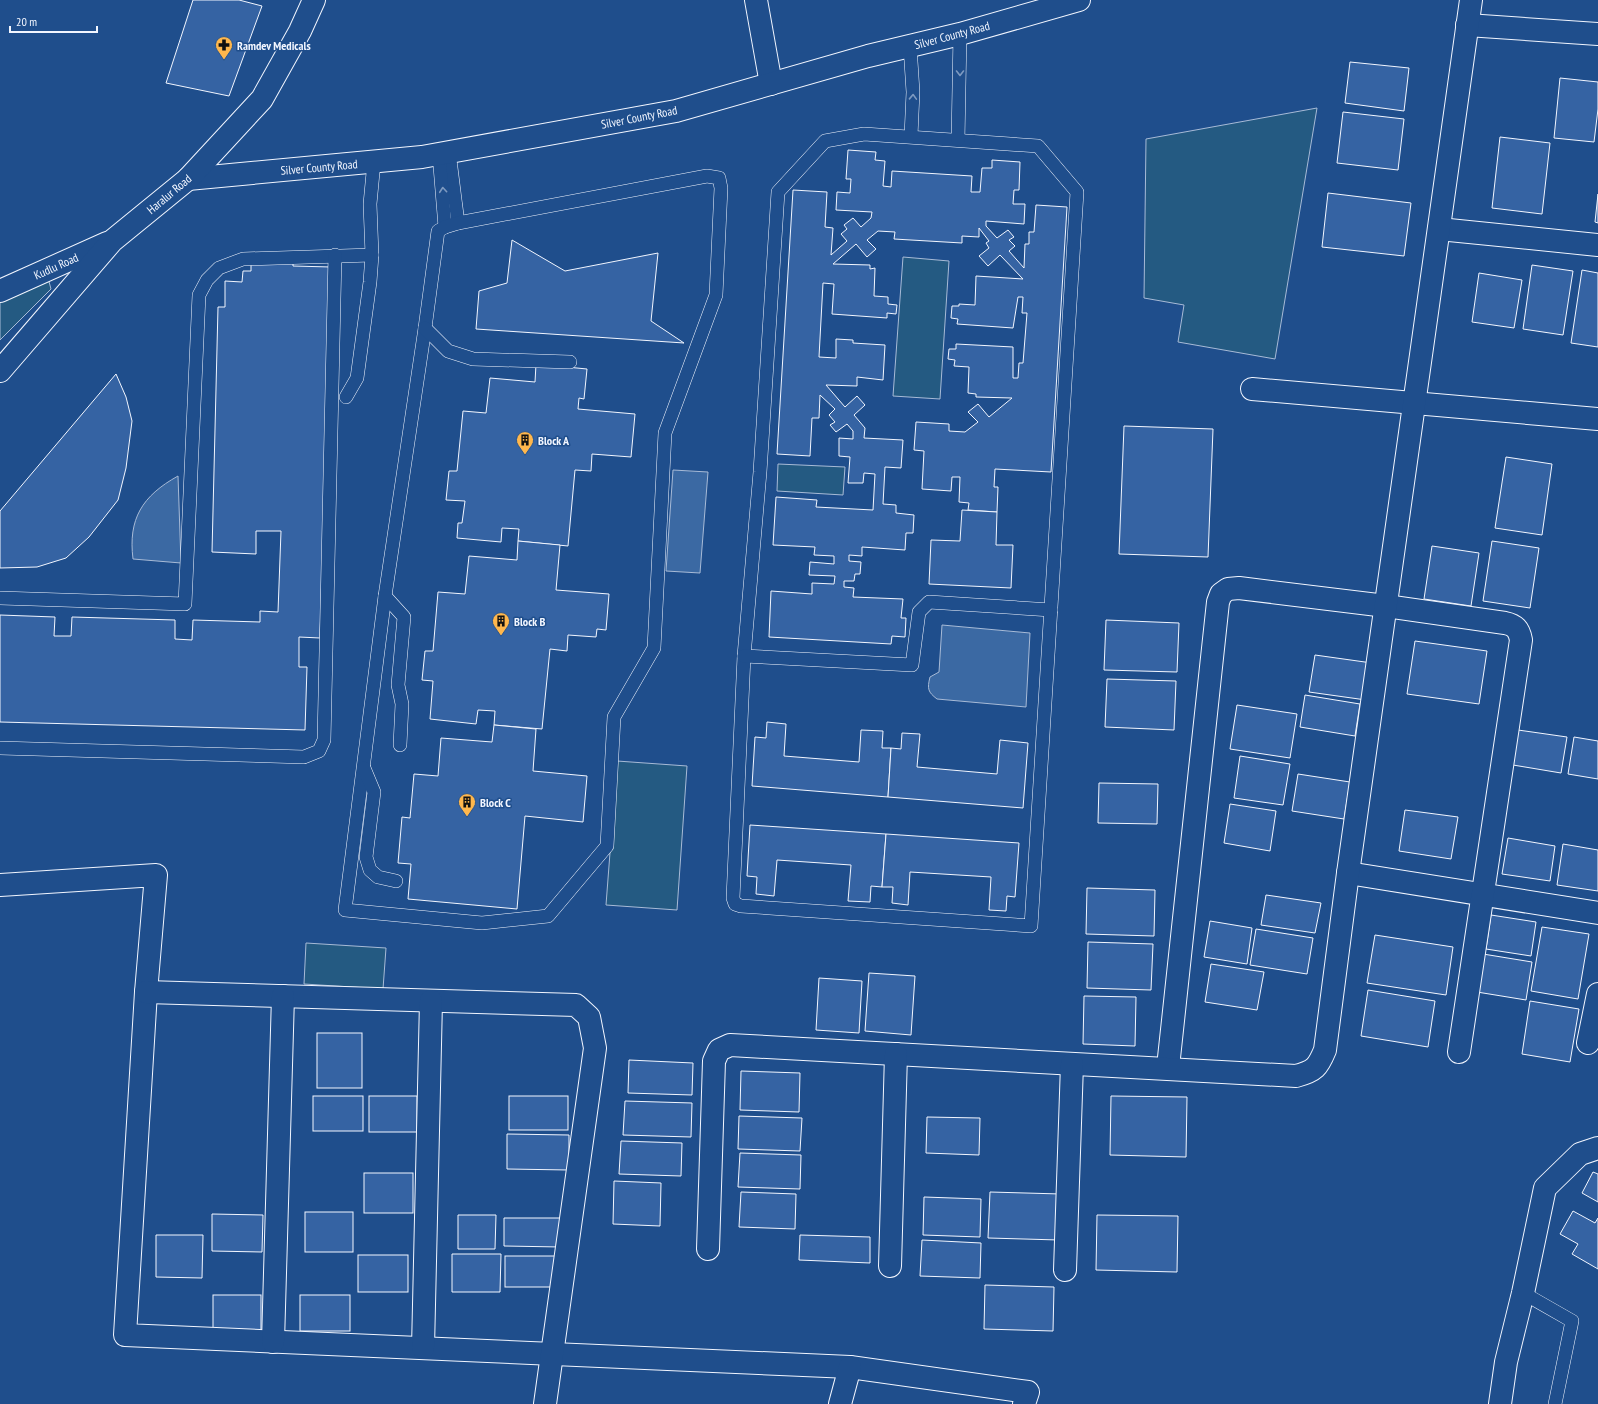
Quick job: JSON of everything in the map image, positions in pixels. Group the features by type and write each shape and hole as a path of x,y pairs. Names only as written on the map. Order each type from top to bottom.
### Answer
{"street":[{"name":"Haralur Road","path":"0,371 112,241 188,179 262,99 300,31 314,0"},
{"path":"756,0 771,84"},
{"name":"Silver County Road","path":"188,179 374,162 444,153 676,111 1079,0"},
{"path":"708,1249 714,1061 718,1050 730,1045 1296,1076 1310,1072 1319,1065 1325,1050 1348,873 1471,0"},
{"path":"1467,25 1598,34"},
{"path":"1439,228 1598,245"},
{"name":"Kudlu Road","path":"0,291 112,241"},
{"path":"1252,389 1598,419"},
{"path":"1168,1068 1221,594 1228,589 1238,588 1386,606 1505,623 1514,625 1519,632 1521,640 1459,1052"},
{"path":"1348,873 1598,913"},
{"path":"0,885 156,875 146,992 125,1335 850,1367 1028,1392 1024,1404"},
{"path":"146,992 576,1005 589,1017 595,1048 545,1404"},
{"path":"1588,1043 1598,994"},
{"path":"274,1342 283,996"},
{"path":"423,1348 431,1001"},
{"path":"890,1266 896,1054"},
{"path":"1065,1270 1072,1064"},
{"path":"1500,1404 1506,1362 1523,1293 1545,1188 1580,1154 1598,1148"},
{"path":"840,1404 850,1367"}],"lane":[{"path":"958,140 960,34"},
{"path":"910,46 913,92 911,136"},
{"path":"864,134 911,136 1038,146 1077,192 1031,926 748,907 735,904 733,898 744,656 760,472 778,192 825,142 864,134"},
{"path":"444,153 458,223"},
{"path":"444,153 445,227"},
{"path":"346,397 358,378 370,282 372,254 370,204 374,162"},
{"path":"707,176 719,178 721,188 716,295 665,433 654,648 614,717 607,846 548,916 482,923 345,910 385,596 426,328 438,231 445,227 458,223 707,176"},
{"path":"0,598 185,604 199,295 207,280 219,268 243,259 372,254"},
{"path":"0,748 304,757 311,756 319,751 324,740 335,255"},
{"path":"426,328 448,351 473,359 570,362"},
{"path":"385,596 404,617 398,685 402,704 400,745"},
{"path":"744,656 912,665 919,612 928,602 1051,610"},
{"path":"363,767 374,792 366,857 370,870 378,877 396,881"},
{"path":"1523,1293 1572,1321 1555,1404"}],"shaded area":[{"path":"1317,108 1275,359 1178,342 1184,305 1144,298 1146,139"},
{"path":"903,257 949,261 940,399 893,396"},
{"path":"48,278 51,289 0,340 0,300"},
{"path":"778,464 845,467 843,495 777,491"},
{"path":"673,470 708,472 700,573 666,571"},
{"path":"178,476 181,563 133,559 133,532 140,510 155,492"},
{"path":"942,625 1030,633 1026,707 937,699 929,690 929,685 930,677 939,672"},
{"path":"617,761 687,766 677,910 606,905"},
{"path":"306,943 386,948 383,989 304,984"}],"building":[{"path":"193,0 239,0 262,6 229,96 166,83"},
{"path":"1350,62 1409,68 1404,111 1345,103"},
{"path":"1560,78 1598,82 1598,109 1594,142 1554,138"},
{"path":"1343,112 1404,119 1398,170 1337,163"},
{"path":"1500,137 1550,143 1542,214 1492,208"},
{"path":"848,150 876,152 875,160 885,161 883,186 891,187 892,171 972,176 971,192 980,192 982,168 992,168 992,160 1020,162 1019,190 1014,190 1013,204 1025,204 1024,224 986,221 986,226 997,238 1008,230 1014,237 1009,240 1015,246 1009,251 1024,268 1025,244 1029,244 1029,232 1034,232 1036,205 1067,207 1051,472 995,469 994,487 998,487 997,512 968,510 969,503 959,502 960,477 952,477 951,491 922,489 924,451 914,450 916,422 949,424 949,431 965,432 978,422 968,412 978,404 989,417 1012,398 976,397 976,394 968,393 969,367 954,366 955,360 948,359 949,349 956,349 956,344 1013,347 1013,378 1018,378 1019,363 1023,363 1027,313 1022,313 1023,297 1018,297 1013,328 957,324 958,319 951,318 952,306 959,306 959,304 975,305 976,276 1023,279 1000,255 988,266 979,256 989,248 986,243 989,241 979,228 979,237 962,236 962,243 894,239 895,232 878,231 867,240 876,249 867,257 856,244 833,264 870,265 870,269 875,268 874,296 888,297 888,304 897,305 896,314 887,313 887,318 832,314 834,284 823,283 819,357 836,358 836,339 853,340 853,343 885,345 883,380 857,377 857,386 826,385 845,407 857,396 865,405 854,415 865,428 864,438 903,440 901,468 885,467 883,504 896,505 896,513 914,515 913,533 906,533 905,550 862,547 862,556 849,555 849,561 861,562 860,574 855,574 854,581 844,581 844,587 854,588 853,597 903,599 901,618 906,618 905,637 892,636 891,644 769,637 771,591 812,594 812,583 834,584 835,576 809,575 810,562 834,564 834,556 814,555 815,547 773,545 776,497 817,500 816,507 873,510 875,474 864,473 863,483 848,483 850,457 839,456 839,438 853,439 853,431 847,424 836,432 830,425 835,422 829,415 835,409 820,395 819,418 812,418 810,456 777,454 793,190 827,192 825,227 833,228 831,255 847,241 841,234 847,229 844,225 853,218 861,227 871,218 872,212 836,210 837,192 850,193 851,179 846,179"},
{"path":"1328,193 1411,203 1404,256 1322,247"},
{"path":"1598,194 1598,223 1595,222"},
{"path":"512,240 565,271 658,253 651,321 684,343 476,329 479,291 507,283"},
{"path":"251,260 293,261 293,266 331,267 320,638 299,637 299,667 307,667 305,730 0,722 0,615 55,617 54,636 71,636 72,617 175,620 175,639 192,640 193,620 260,622 260,611 278,612 281,531 256,531 256,554 212,552 218,307 225,307 225,281 242,282 243,271 251,271"},
{"path":"1532,265 1573,271 1563,335 1523,329"},
{"path":"1582,270 1598,273 1598,347 1571,343"},
{"path":"1479,273 1522,280 1514,328 1472,322"},
{"name":"Block A","path":"536,364 587,369 584,399 579,398 578,409 635,414 631,457 592,454 591,471 575,470 568,546 518,541 519,529 502,528 501,542 457,538 458,523 462,523 465,501 446,500 449,471 457,471 463,411 486,413 490,378 535,382"},
{"path":"116,374 126,397 132,421 126,468 118,500 89,537 66,558 37,567 0,568 0,511"},
{"path":"1124,426 1213,429 1208,557 1119,554"},
{"path":"1506,457 1552,464 1542,535 1495,528"},
{"path":"962,510 997,512 996,545 1013,545 1011,588 929,584 931,540 960,541"},
{"name":"Block B","path":"518,541 560,545 556,590 609,594 606,630 597,629 596,637 568,635 567,651 550,649 542,729 494,725 495,711 478,710 476,724 430,719 433,681 422,680 425,651 433,651 438,592 465,594 469,556 517,560"},
{"path":"1492,541 1539,548 1530,608 1483,601"},
{"path":"1432,546 1479,553 1471,606 1424,599"},
{"path":"1106,620 1179,623 1177,672 1104,670"},
{"path":"1415,641 1487,651 1479,704 1407,694"},
{"path":"1315,655 1372,663 1366,700 1309,692"},
{"path":"1107,679 1176,681 1174,730 1105,727"},
{"path":"1305,695 1360,704 1355,736 1300,727"},
{"path":"1237,705 1297,714 1290,758 1230,749"},
{"path":"767,722 786,724 784,756 859,762 861,730 883,731 882,748 891,748 888,797 752,786 755,737 766,738"},
{"name":"Block C","path":"494,725 536,729 533,771 587,776 583,822 525,816 517,909 408,899 411,864 398,863 402,817 410,818 414,774 438,776 441,738 492,742"},
{"path":"1518,730 1567,737 1561,773 1513,765"},
{"path":"902,733 920,734 917,767 997,774 1000,740 1028,743 1023,808 888,797 891,748 901,749"},
{"path":"1574,737 1598,741 1598,779 1568,774"},
{"path":"1240,756 1290,764 1283,805 1234,798"},
{"path":"1298,774 1350,782 1344,819 1292,811"},
{"path":"1099,783 1158,784 1157,824 1098,823"},
{"path":"1230,804 1276,811 1270,851 1224,843"},
{"path":"1405,810 1458,817 1451,859 1399,851"},
{"path":"750,825 886,834 882,887 871,886 870,902 848,901 851,865 777,860 774,896 756,894 757,877 747,876"},
{"path":"886,834 1019,843 1015,897 1007,896 1006,911 989,910 991,877 910,872 908,905 892,903 893,887 882,887"},
{"path":"1508,838 1555,846 1550,881 1502,874"},
{"path":"1563,844 1598,850 1598,891 1557,885"},
{"path":"1087,888 1155,890 1154,936 1086,934"},
{"path":"1266,895 1321,903 1315,933 1261,925"},
{"path":"1491,915 1536,922 1531,956 1486,949"},
{"path":"1210,921 1252,928 1247,964 1204,957"},
{"path":"1542,927 1589,934 1578,999 1531,991"},
{"path":"1256,929 1313,938 1307,974 1250,965"},
{"path":"1375,935 1453,947 1446,995 1367,983"},
{"path":"1088,942 1153,944 1151,990 1087,988"},
{"path":"1483,954 1532,962 1526,1000 1477,992"},
{"path":"1211,964 1264,972 1257,1010 1205,1002"},
{"path":"869,973 915,976 911,1035 865,1031"},
{"path":"819,978 862,981 859,1033 816,1030"},
{"path":"1368,990 1435,1001 1428,1047 1361,1036"},
{"path":"1084,996 1136,997 1135,1046 1083,1044"},
{"path":"1530,1001 1579,1009 1570,1062 1522,1054"},
{"path":"317,1033 362,1033 362,1088 317,1088"},
{"path":"629,1060 693,1063 692,1095 628,1093"},
{"path":"741,1071 800,1073 799,1112 740,1110"},
{"path":"313,1096 363,1096 363,1131 313,1131"},
{"path":"369,1096 417,1096 417,1132 369,1132"},
{"path":"509,1096 568,1096 568,1130 509,1130"},
{"path":"1111,1096 1187,1097 1186,1157 1110,1155"},
{"path":"625,1101 692,1103 691,1137 623,1135"},
{"path":"739,1116 802,1118 800,1151 738,1149"},
{"path":"927,1117 980,1118 979,1155 926,1153"},
{"path":"507,1134 569,1135 569,1170 507,1169"},
{"path":"621,1141 682,1143 681,1176 619,1174"},
{"path":"740,1153 801,1155 800,1189 738,1187"},
{"path":"1593,1172 1598,1174 1598,1202 1582,1193"},
{"path":"364,1173 413,1173 413,1213 364,1213"},
{"path":"614,1181 661,1183 660,1226 613,1224"},
{"path":"741,1192 796,1194 795,1229 739,1227"},
{"path":"990,1192 1061,1194 1059,1240 988,1238"},
{"path":"924,1197 981,1199 980,1237 923,1235"},
{"path":"1573,1211 1595,1223 1598,1218 1598,1269 1572,1254 1578,1244 1560,1234"},
{"path":"305,1212 353,1212 353,1252 305,1252"},
{"path":"212,1214 263,1215 262,1252 212,1251"},
{"path":"458,1215 496,1215 495,1249 458,1249"},
{"path":"1097,1215 1178,1216 1177,1272 1096,1270"},
{"path":"504,1218 561,1218 561,1247 504,1246"},
{"path":"156,1235 203,1235 202,1278 156,1277"},
{"path":"800,1235 870,1237 870,1263 799,1260"},
{"path":"922,1240 981,1243 980,1278 920,1276"},
{"path":"452,1254 501,1254 500,1292 452,1292"},
{"path":"358,1255 408,1255 408,1292 358,1292"},
{"path":"505,1256 557,1256 557,1287 505,1287"},
{"path":"985,1285 1054,1287 1053,1331 984,1329"},
{"path":"213,1295 261,1295 261,1333 213,1333"},
{"path":"300,1295 350,1295 350,1331 300,1331"}],"place":[{"name":"Ramdev Medicals","path":"224,60"},
{"name":"Block A","path":"525,455"},
{"name":"Block B","path":"501,636"},
{"name":"Block C","path":"467,817"}]}
